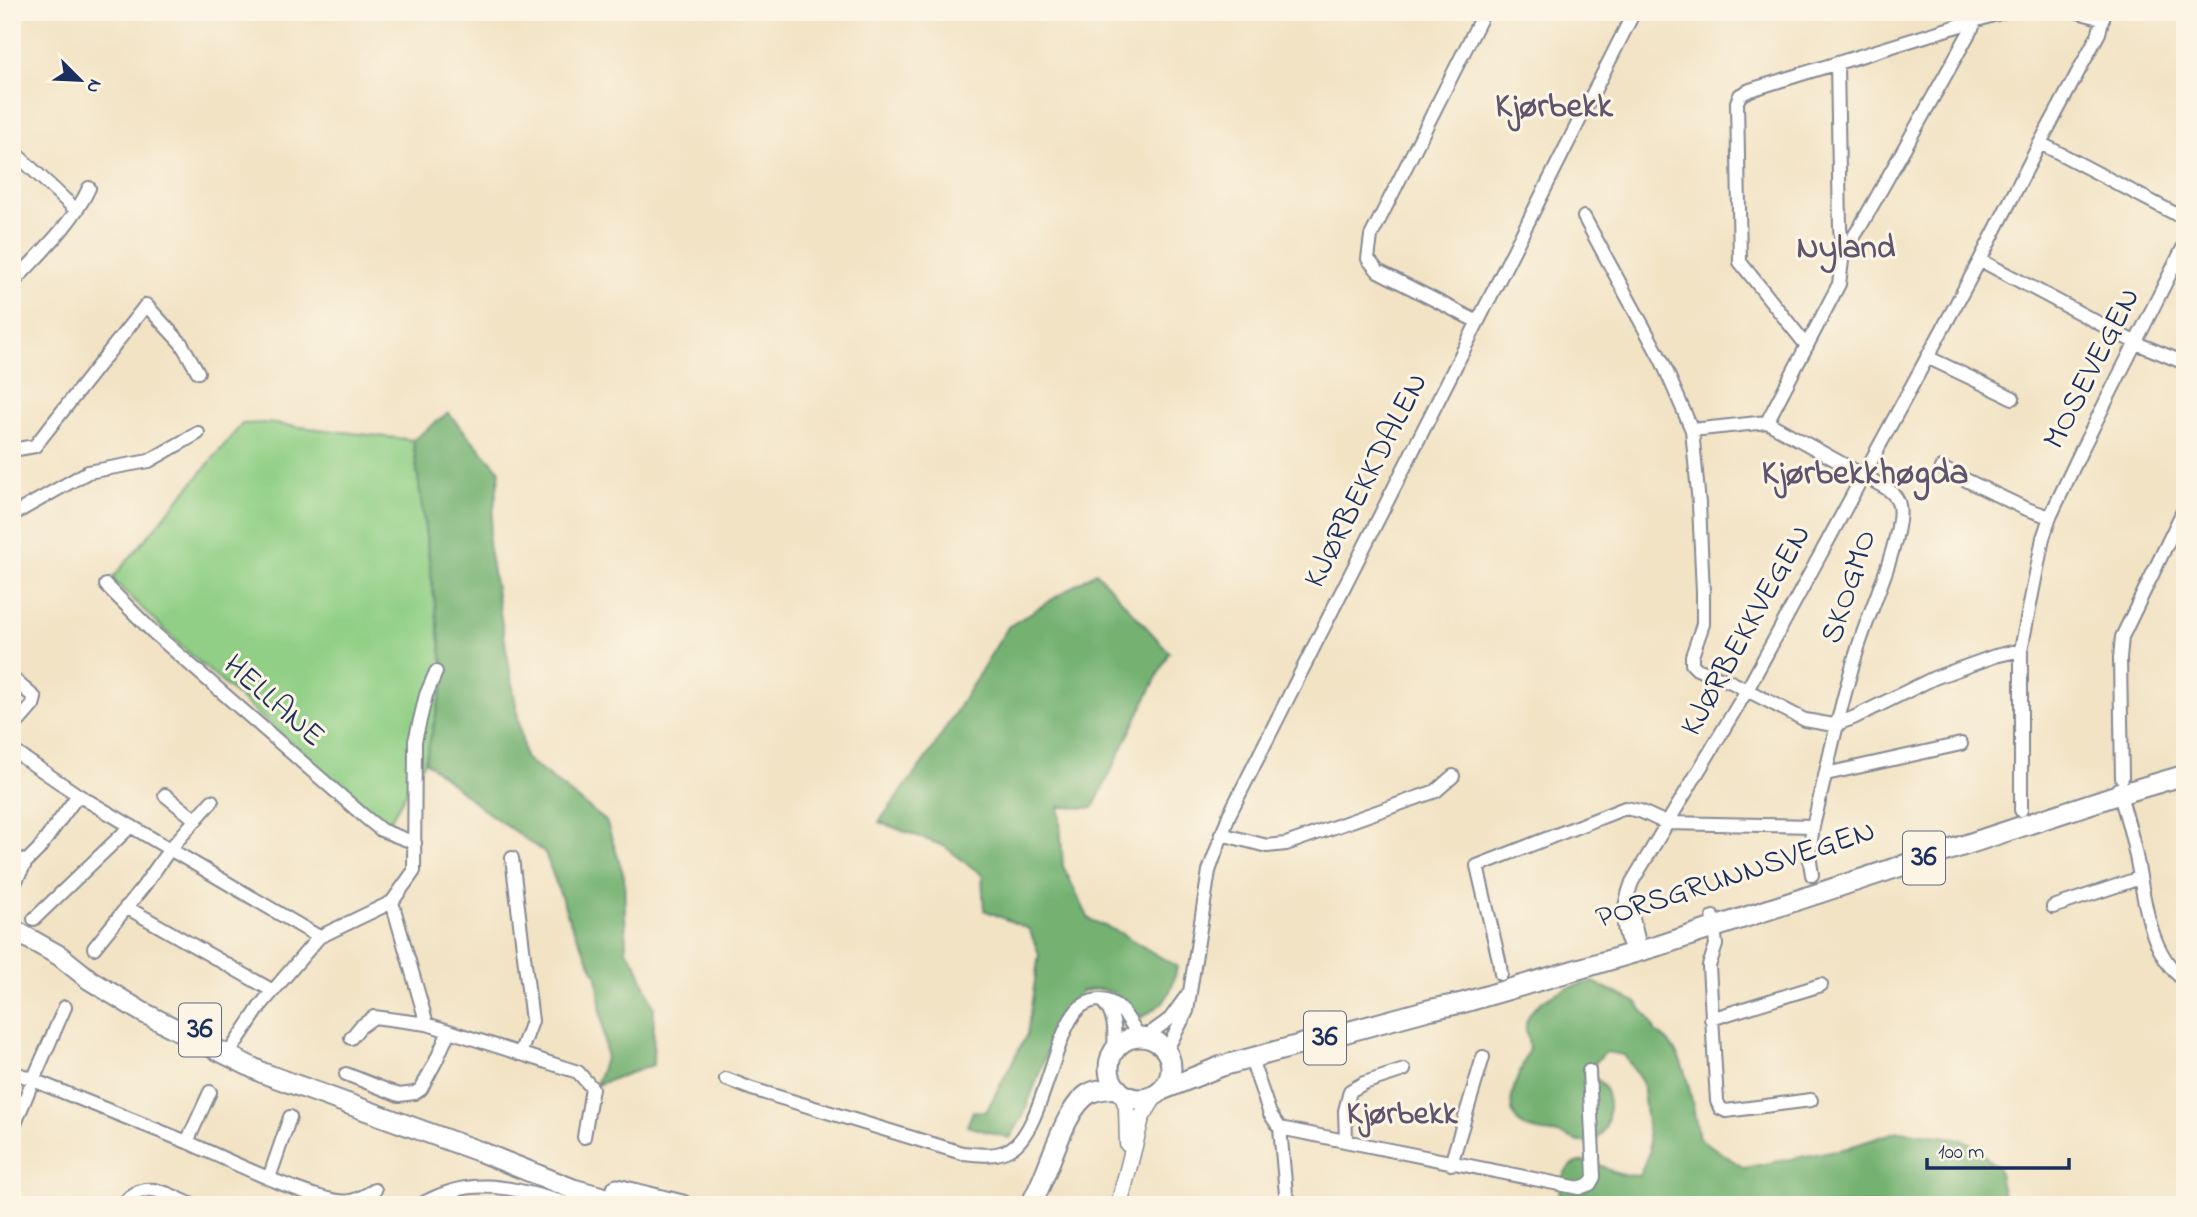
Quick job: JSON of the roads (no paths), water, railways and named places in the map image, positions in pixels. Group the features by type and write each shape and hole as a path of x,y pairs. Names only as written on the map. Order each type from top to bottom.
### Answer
{"highway":[{"name":"PORSGRUNNSVEGEN","path":"1159,1092 1222,1066 1428,1010 1437,1004 1499,982 1714,922 2185,767"},
{"name":"PORSGRUNNSVEGEN","path":"2120,787 2185,775"},
{"name":"36","path":"12,929 60,957 125,1003 321,1096 342,1100 573,1189 632,1205"},
{"name":"36","path":"1051,1158 1062,1113 1075,1090 1112,1058 1125,1040 1142,1036 1157,1041 1168,1054"},
{"name":"PORSGRUNNSVEGEN","path":"1168,1054 1181,1062 1194,1065 1222,1066"},
{"path":"1159,1092 1170,1078 1168,1054"},
{"path":"1112,1058 1112,1082 1120,1091"},
{"name":"36","path":"1030,1205 1077,1104 1094,1091 1120,1091 1143,1099 1159,1092"},
{"name":"36","path":"481,1152 682,1205"}],"main road":[{"path":"1120,1091 1127,1107 1128,1164"},
{"path":"1119,1205 1141,1118 1159,1092"}],"street":[{"path":"1476,321 1378,271 1368,260 1371,236 1484,12"},
{"name":"KJØRBEKKDALEN","path":"1168,1054 1187,1011 1205,889 1221,834 1323,625 1634,12"},
{"path":"1807,346 1740,262 1736,109 1741,95 2003,12"},
{"path":"2078,12 2104,15"},
{"name":"KJØRBEKKVEGEN","path":"1633,945 1629,891 1666,823 1747,690 1980,261 2099,33 2104,15"},
{"path":"1843,253 1977,19"},
{"path":"1692,430 1768,422 1839,284 1843,253 1840,228 1837,64"},
{"path":"2040,143 2185,219"},
{"path":"12,150 76,210"},
{"path":"12,284 76,210 89,188"},
{"path":"1584,217 1675,386 1692,430 1703,592 1703,624 1693,649 1692,664 1697,669 1747,690 1805,720 1827,726 1838,724 1934,678 1995,656 2021,650"},
{"name":"MOSEVEGEN","path":"2021,810 2021,650 2036,568 2050,517 2185,244"},
{"path":"1980,261 2136,343 2185,363"},
{"path":"12,450 35,446 146,305 181,343 198,372"},
{"path":"1927,358 2013,398"},
{"name":"SKOGMO","path":"1768,422 1896,495 1900,505 1899,522 1857,650 1813,826 1809,854 1812,875"},
{"path":"12,515 88,472 149,461 198,433"},
{"path":"1941,468 2024,508 2050,517"},
{"path":"2185,507 2122,637 2120,787 2140,878 2160,950 2169,966 2185,981"},
{"name":"HELLANE","path":"106,585 153,632 381,831 415,843"},
{"path":"230,1051 273,991 319,937 392,902 414,871 415,741 426,695 436,672"},
{"path":"12,678 35,698 33,705 12,729"},
{"path":"1826,774 1961,744"},
{"path":"12,750 78,795 319,937"},
{"path":"1221,834 1267,846 1286,844 1436,791 1454,776"},
{"path":"12,888 26,862 38,850 78,795"},
{"path":"165,795 196,820"},
{"path":"94,948 170,849 212,801"},
{"path":"1500,974 1477,866 1625,808 1640,811 1666,823 1813,826"},
{"path":"34,919 131,826"},
{"path":"12,856 26,862"},
{"path":"512,858 532,1021 520,1054"},
{"path":"2053,907 2140,878"},
{"path":"392,902 427,1024"},
{"path":"126,907 273,991"},
{"path":"1714,922 1716,945 1709,966 1717,1101 1720,1108 1726,1111 1811,1100"},
{"path":"1711,1019 1821,985"},
{"name":"KJØRBEKKDALEN","path":"1142,1036 1170,1019 1192,988"},
{"path":"1101,1001 1108,1007 1114,1020 1112,1058"},
{"path":"726,1079 962,1153 992,1155 1011,1149 1028,1129 1075,1012 1086,1002 1112,1002 1142,1036"},
{"path":"12,1131 65,1007"},
{"path":"351,1038 374,1017 427,1024 579,1072 592,1088 584,1137"},
{"path":"346,1074 399,1095 415,1093 421,1088 436,1061 449,1031"},
{"path":"1451,1164 1483,1057"},
{"path":"1251,1059 1270,1114 1280,1128 1287,1200 1291,1205"},
{"path":"1346,1140 1345,1111 1350,1091 1364,1083 1404,1070"},
{"path":"12,1071 269,1178 337,1202 362,1201 375,1190"},
{"path":"1280,1128 1579,1188 1590,1184 1595,1167 1589,1071"},
{"path":"187,1142 210,1092"},
{"path":"269,1178 290,1117"},
{"path":"419,1205 452,1189 490,1185 574,1205"},
{"path":"122,1205 132,1194 149,1189 193,1205"}],"district":[{"name":"Kjørbekk","path":"1554,107"},
{"name":"Nyland","path":"1846,249"},
{"name":"Kjørbekkhøgda","path":"1865,474"},
{"name":"Kjørbekk","path":"1402,1115"}]}
